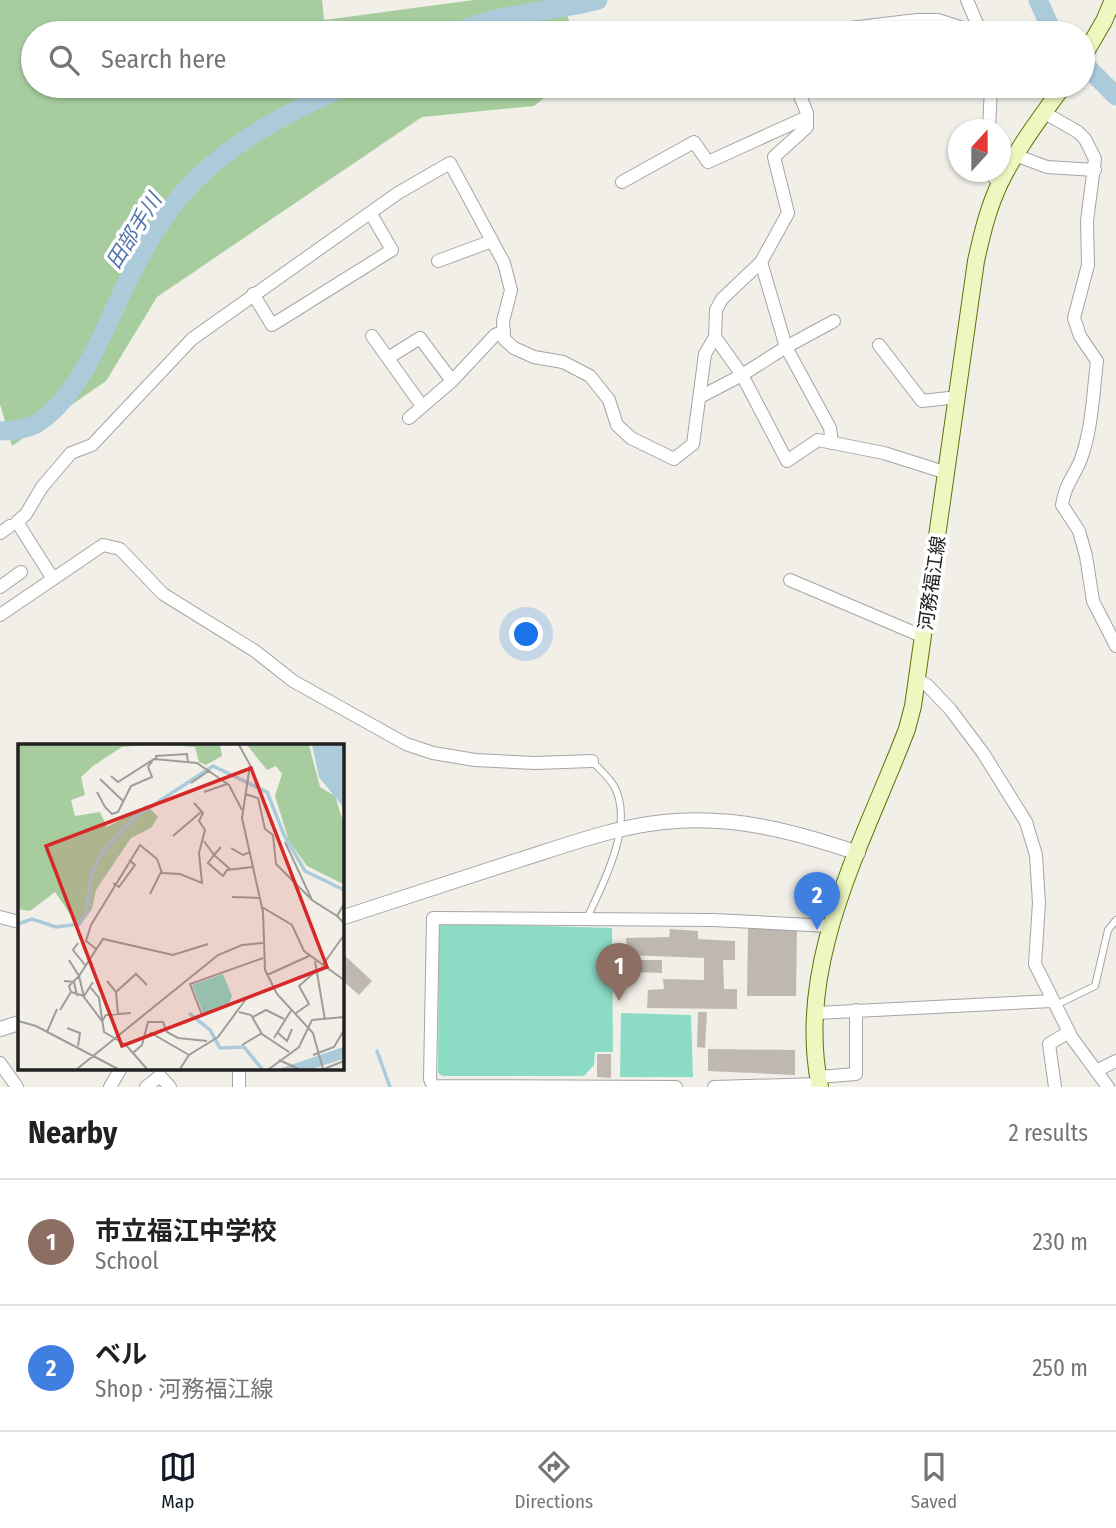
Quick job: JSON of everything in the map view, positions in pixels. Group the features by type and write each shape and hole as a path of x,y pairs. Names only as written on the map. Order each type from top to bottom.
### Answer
{"main road":[{"path":"1095,35 1113,0"},
{"name":"河務福江線","path":"1011,159 1055,98"},
{"name":"河務福江線","path":"819,1083 816,1013 818,979 830,926 907,729 918,680 976,261 993,182"}],"street":[{"path":"967,0 975,21"},
{"path":"909,21 938,21"},
{"path":"53,579 17,522 26,514 42,487 71,453 92,445 192,339 398,193 450,163 504,262 512,290 503,321 505,339 514,348 534,356 563,362 590,376 609,400 617,425 631,438 674,459 693,444 705,354 715,337 716,310 722,299 761,262 788,213 774,158 807,127 807,117 800,98"},
{"path":"990,98 990,119"},
{"path":"1047,110 1085,139 1095,159 1087,220 1088,265 1074,318 1080,336 1097,361 1088,432 1080,461 1065,489 1062,505 1079,531 1093,601 1116,646"},
{"path":"622,181 694,142 708,162 807,117"},
{"path":"1015,155 1047,167 1095,170"},
{"path":"253,295 272,325 392,250 371,214"},
{"path":"438,261 492,241"},
{"path":"761,262 786,347 830,428 832,443"},
{"path":"700,397 834,321"},
{"path":"409,418 452,381 495,335 504,331"},
{"path":"372,336 422,406"},
{"path":"715,337 742,375 787,461 818,440 884,453 947,473"},
{"path":"388,358 420,338 452,381"},
{"path":"879,345 922,401 958,397"},
{"path":"0,615 103,545 120,549 163,594 254,650 293,681 405,744 433,753 475,760 535,763 592,761"},
{"path":"0,587 21,572"},
{"path":"790,580 924,637"},
{"path":"918,680 927,685 950,709 983,753 1026,822 1036,855 1039,903 1035,964 1069,1032 1108,1087"},
{"path":"343,917 619,830 665,822 751,824 799,834 858,853"},
{"path":"0,917 18,922"},
{"path":"676,1087 433,1086 430,1079 433,918 713,920 830,926"},
{"path":"816,1013 1053,1004"},
{"path":"714,1087 819,1083 856,1074 856,1010"},
{"path":"0,1029 18,1023"},
{"path":"1041,1087 1055,1085 1049,1044 1069,1032"},
{"path":"1097,1071 1116,1060"},
{"path":"0,1063 17,1087"},
{"path":"110,1087 120,1070"},
{"path":"146,1087 160,1076 170,1087"}],"lane":[{"path":"585,920 611,867 621,808 614,786 592,761"},
{"path":"1053,1004 1095,986 1108,930 1116,920"}],"green space":[{"path":"0,0 322,0 324,20 474,0 561,0 569,21 21,21 21,98 544,98 534,106 422,117 157,297 106,381 12,446 0,404"},
{"path":"444,923 612,928 613,1052 595,1052 594,1065 584,1076 443,1076 438,1073 439,927"},
{"path":"621,1013 691,1015 693,1077 620,1077"}],"building":[{"path":"748,928 797,928 796,996 747,996"},
{"path":"670,929 698,931 698,939 735,941 735,960 723,960 724,989 737,989 737,1009 647,1008 648,990 664,989 663,979 704,980 704,958 628,955 626,938 669,937"},
{"path":"343,954 372,981 359,995 343,981"},
{"path":"635,960 662,960 662,973 636,972"},
{"path":"698,1012 707,1012 705,1048 697,1047"},
{"path":"708,1049 795,1050 795,1075 708,1071"},
{"path":"597,1054 611,1054 611,1078 597,1077"}],"waterway":[{"name":"田部手川","path":"488,21 598,0"},
{"name":"田部手川","path":"1038,0 1048,21"},
{"name":"田部手川","path":"1095,75 1116,96"},
{"name":"田部手川","path":"0,431 18,430 36,424 63,400 96,349 152,236 194,181 246,139 321,98"},
{"path":"377,1051 390,1087"}],"place":[{"name":"ベル","path":"817,930"},
{"name":"市立福江中学校","path":"619,1001"}]}
